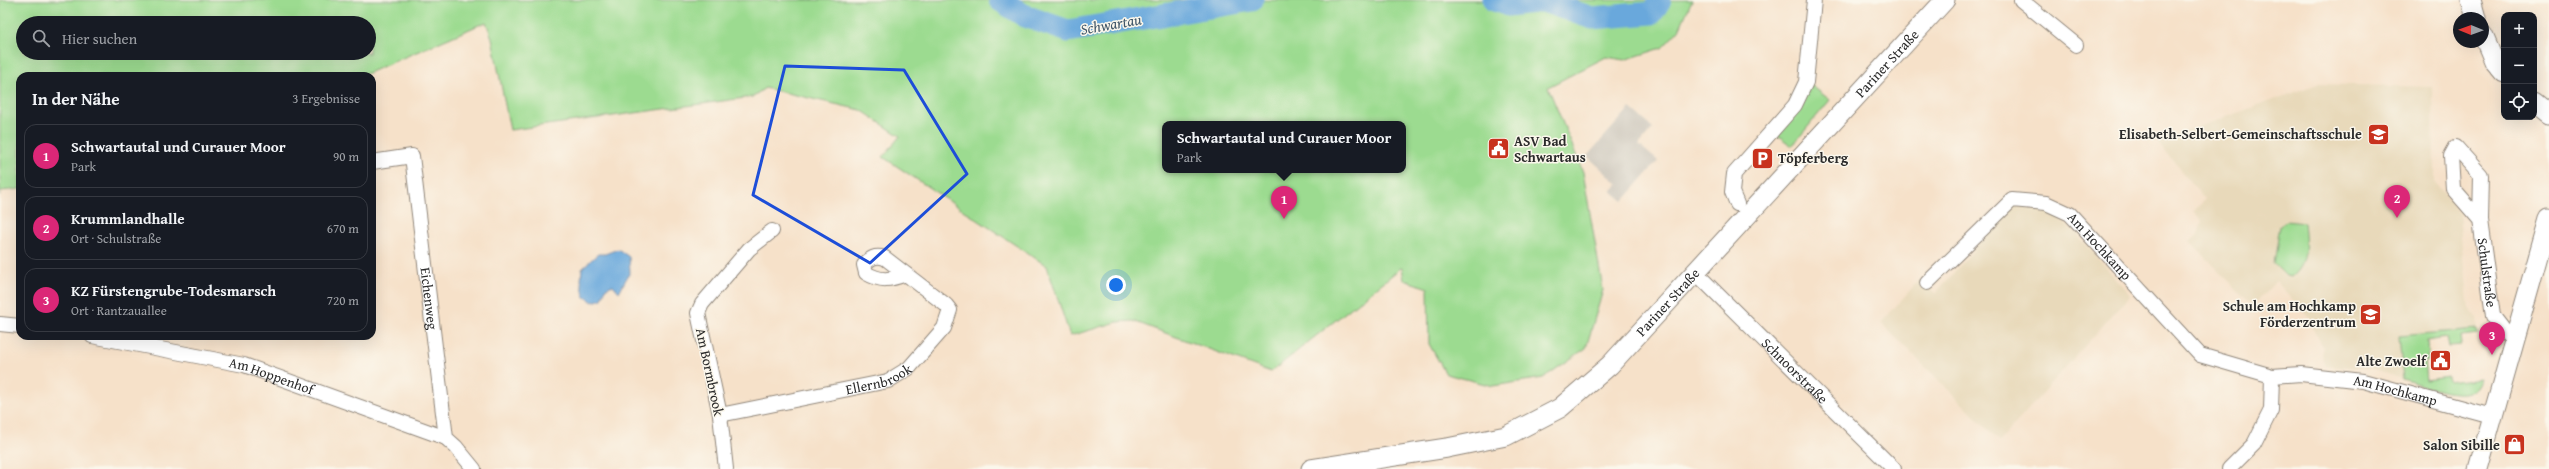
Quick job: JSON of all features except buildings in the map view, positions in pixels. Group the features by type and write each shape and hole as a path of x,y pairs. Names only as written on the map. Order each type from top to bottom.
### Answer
{"street":[{"path":"1737,204 1732,192 1734,174 1795,105 1806,82 1814,0"},
{"name":"Pariner Straße","path":"1311,469 1351,466 1506,436 1560,408 1610,366 1945,0"},
{"path":"2020,0 2076,45"},
{"path":"2471,0 2474,12"},
{"path":"2488,48 2494,61 2501,69"},
{"path":"2537,104 2549,114"},
{"name":"Eichenweg","path":"376,161 412,156 446,438"},
{"name":"Am Hochkamp","path":"1926,283 2012,200 2046,203 2070,214 2200,355 2272,376 2301,374 2363,381 2492,416"},
{"path":"2478,469 2549,218"},
{"name":"Schulstraße","path":"2480,220 2492,316 2513,342"},
{"name":"Am Bormbrook","path":"726,469 720,415 698,313 702,304 749,249 772,231"},
{"name":"Schnoorstraße","path":"1696,272 1894,469"},
{"name":"Ellernbrook","path":"720,415 857,389 888,381 909,368 944,328 950,310 946,305 906,274"},
{"path":"0,324 16,326"},
{"name":"Am Hoppenhof","path":"113,340 244,365 446,438"},
{"path":"2229,469 2254,444 2271,410 2272,376"},
{"path":"446,438 456,447 474,469"}],"highlighted area":[{"path":"785,66 904,70 967,174 870,263 753,195"}],"shaded area":[{"path":"2318,84 2433,87 2434,181 2459,213 2467,302 2476,319 2477,329 2399,336 2403,379 2370,369 2325,365 2321,354 2323,348 2309,318 2276,281 2253,306 2190,241 2198,234 2202,221 2193,211 2205,200 2157,142"},
{"path":"1630,108 1653,128 1639,145 1658,161 1623,201 1611,191 1618,184 1587,156"},
{"path":"2014,204 2049,212 2060,219 2078,235 2130,295 2000,441 1881,323 1919,280 1935,294"}],"green space":[{"path":"0,0 1692,0 1679,30 1662,48 1624,60 1606,57 1548,87 1583,172 1603,290 1586,348 1543,378 1493,386 1446,374 1429,344 1428,288 1404,280 1402,267 1271,372 1133,321 1117,322 1070,336 1047,266 883,157 900,136 861,110 765,88 752,97 510,130 492,38 486,22 370,72 16,72 16,189 1,191 0,195"},
{"path":"1807,82 1830,100 1792,146 1777,135"},
{"path":"2285,221 2304,223 2306,246 2304,259 2297,271 2291,277 2286,276 2274,264 2280,226"},
{"path":"2477,329 2477,334 2461,336 2462,346 2448,347 2446,338 2427,341 2428,360 2424,361 2426,380 2448,377 2449,382 2481,378 2477,387 2469,392 2447,392 2403,379 2399,336"}],"water":[{"path":"618,249 629,257 630,272 619,292 613,285 606,288 602,299 593,302 584,296 581,280 582,268 598,254 605,254"}],"waterway":[{"name":"Schwartau","path":"1000,0 1025,16 1068,31 1252,0"},
{"name":"Schwartau","path":"1494,0 1508,5 1543,1 1592,18 1652,13 1660,0"}],"place":[{"name":"Elisabeth-Selbert-Gemeinschaftsschule","path":"2378,134"},
{"name":"ASV Bad Schwartaus","path":"1499,149"},
{"name":"Töpferberg","path":"1762,158"},
{"name":"Krummlandhalle","path":"2397,218"},
{"name":"Schwartautal und Curauer Moor","path":"1284,219"},
{"name":"Schule am Hochkamp Förderzentrum","path":"2371,314"},
{"name":"KZ Fürstengrube-Todesmarsch","path":"2492,355"},
{"name":"Alte Zwoelf","path":"2441,361"},
{"name":"Salon Sibille","path":"2515,445"}]}
